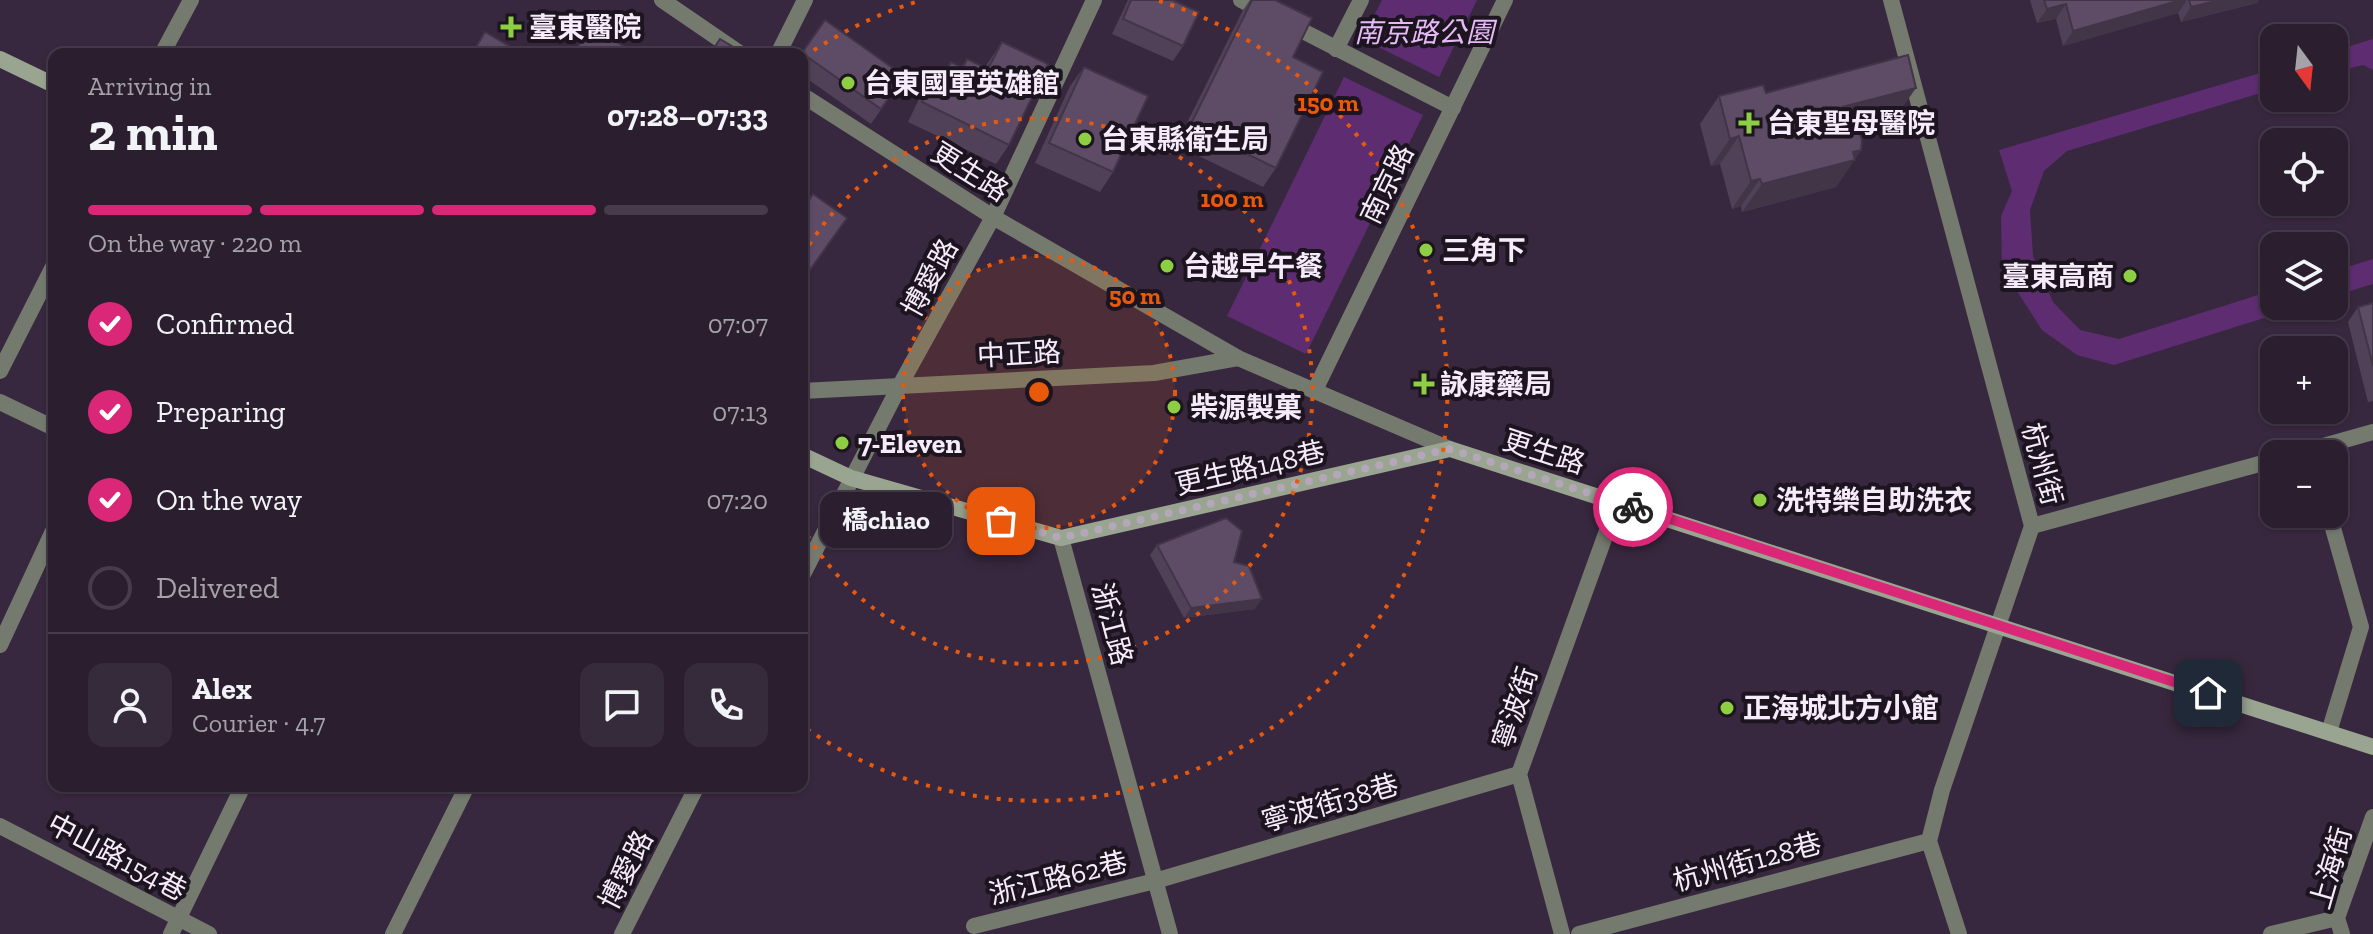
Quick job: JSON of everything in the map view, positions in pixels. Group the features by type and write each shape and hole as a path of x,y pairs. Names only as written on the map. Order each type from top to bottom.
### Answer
{"street":[{"path":"165,48 191,0"},
{"path":"662,0 732,48"},
{"path":"781,48 805,0"},
{"name":"博愛路","path":"808,564 899,387 993,217 1094,0"},
{"path":"1241,0 1453,108"},
{"path":"1336,49 1361,0"},
{"name":"南京路","path":"1315,390 1505,0"},
{"name":"杭州街","path":"1891,0 2032,526 1942,790 1929,841"},
{"path":"0,59 48,82"},
{"name":"更生路","path":"808,99 993,217 1238,358 1450,449 2373,747"},
{"path":"0,371 48,277"},
{"name":"中正路","path":"808,391 1154,373 1238,358"},
{"path":"0,402 48,425"},
{"path":"2347,440 2373,432"},
{"name":"更生路148巷","path":"1061,538 1450,449"},
{"path":"808,458 851,478 1061,538"},
{"path":"2032,526 2260,464"},
{"name":"寧波街","path":"1562,934 1519,774 1617,503"},
{"path":"2329,732 2367,625 2334,528"},
{"name":"浙江路","path":"1061,538 1170,934"},
{"path":"0,645 48,542"},
{"name":"寧波街38巷","path":"1155,881 1519,774"},
{"path":"175,927 240,792"},
{"path":"393,934 464,792"},
{"name":"博愛路","path":"622,934 694,792"},
{"name":"上海街","path":"2340,926 2373,817"},
{"name":"中山路154巷","path":"0,826 175,927 209,934"},
{"path":"1929,841 1959,934"},
{"name":"杭州街128巷","path":"1579,934 1929,841"},
{"name":"浙江路62巷","path":"974,926 1155,881"},
{"path":"2271,934 2340,926"}],"green space":[{"name":"南京路公園","path":"1382,0 1477,0 1439,77 1362,39"},
{"path":"2373,39 2373,70 2363,65 2348,69 2348,47"},
{"path":"2260,73 2260,93 2067,151 2044,171 2030,210 2033,256 2053,302 2080,330 2119,339 2260,294 2260,319 2114,365 2077,355 2042,330 2002,268 2001,216 2012,191 1999,150"},
{"name":"南京路公園","path":"1344,77 1423,115 1306,354 1227,316"},
{"path":"2373,259 2373,284 2348,292 2348,267"}],"building":[{"path":"1131,0 1172,0 1199,12 1183,46 1123,19"},
{"path":"1252,0 1275,0 1312,18 1293,57 1323,72 1276,168 1190,126"},
{"path":"2044,0 2181,0 2073,31 2066,4 2047,9"},
{"path":"2189,0 2220,0 2191,7"},
{"path":"825,20 904,76 881,109 808,57 808,48 805,48"},
{"path":"593,26 626,48 576,48"},
{"path":"485,32 513,48 476,48"},
{"path":"720,39 735,48 714,48"},
{"path":"1002,42 1048,64 1009,145 922,102 933,79 941,83 951,62 963,68 967,59 988,69"},
{"path":"1908,55 1916,88 1842,107 1846,122 1857,122 1862,141 1861,150 1853,152 1855,160 1762,184 1760,179 1751,181 1739,136 1730,139 1719,96 1763,85 1766,93"},
{"name":"台東縣衛生局","path":"1084,67 1148,96 1113,172 1049,143"},
{"path":"813,194 847,218 808,273 808,201"},
{"path":"2373,303 2373,366 2358,307"},
{"path":"1226,518 1242,531 1234,562 1249,566 1262,599 1191,608 1157,545"}],"way so far":[{"path":"1001,521 1061,538 1450,449 1633,507"}],"place":[{"name":"臺東醫院","path":"511,27"},
{"name":"台東國軍英雄館","path":"848,83"},
{"name":"台東聖母醫院","path":"1749,123"},
{"name":"台東縣衛生局","path":"1085,139"},
{"name":"三角下","path":"1426,250"},
{"name":"台越早午餐","path":"1167,266"},
{"name":"臺東高商","path":"2130,276"},
{"name":"詠康藥局","path":"1424,384"},
{"name":"柴源製菓","path":"1174,407"},
{"name":"7-Eleven","path":"842,443"},
{"name":"洗特樂自助洗衣","path":"1760,500"},
{"name":"橋chiao","path":"1001,521"},
{"name":"正海城北方小館","path":"1727,708"}],"route":[{"path":"1633,507 2208,693"}]}
